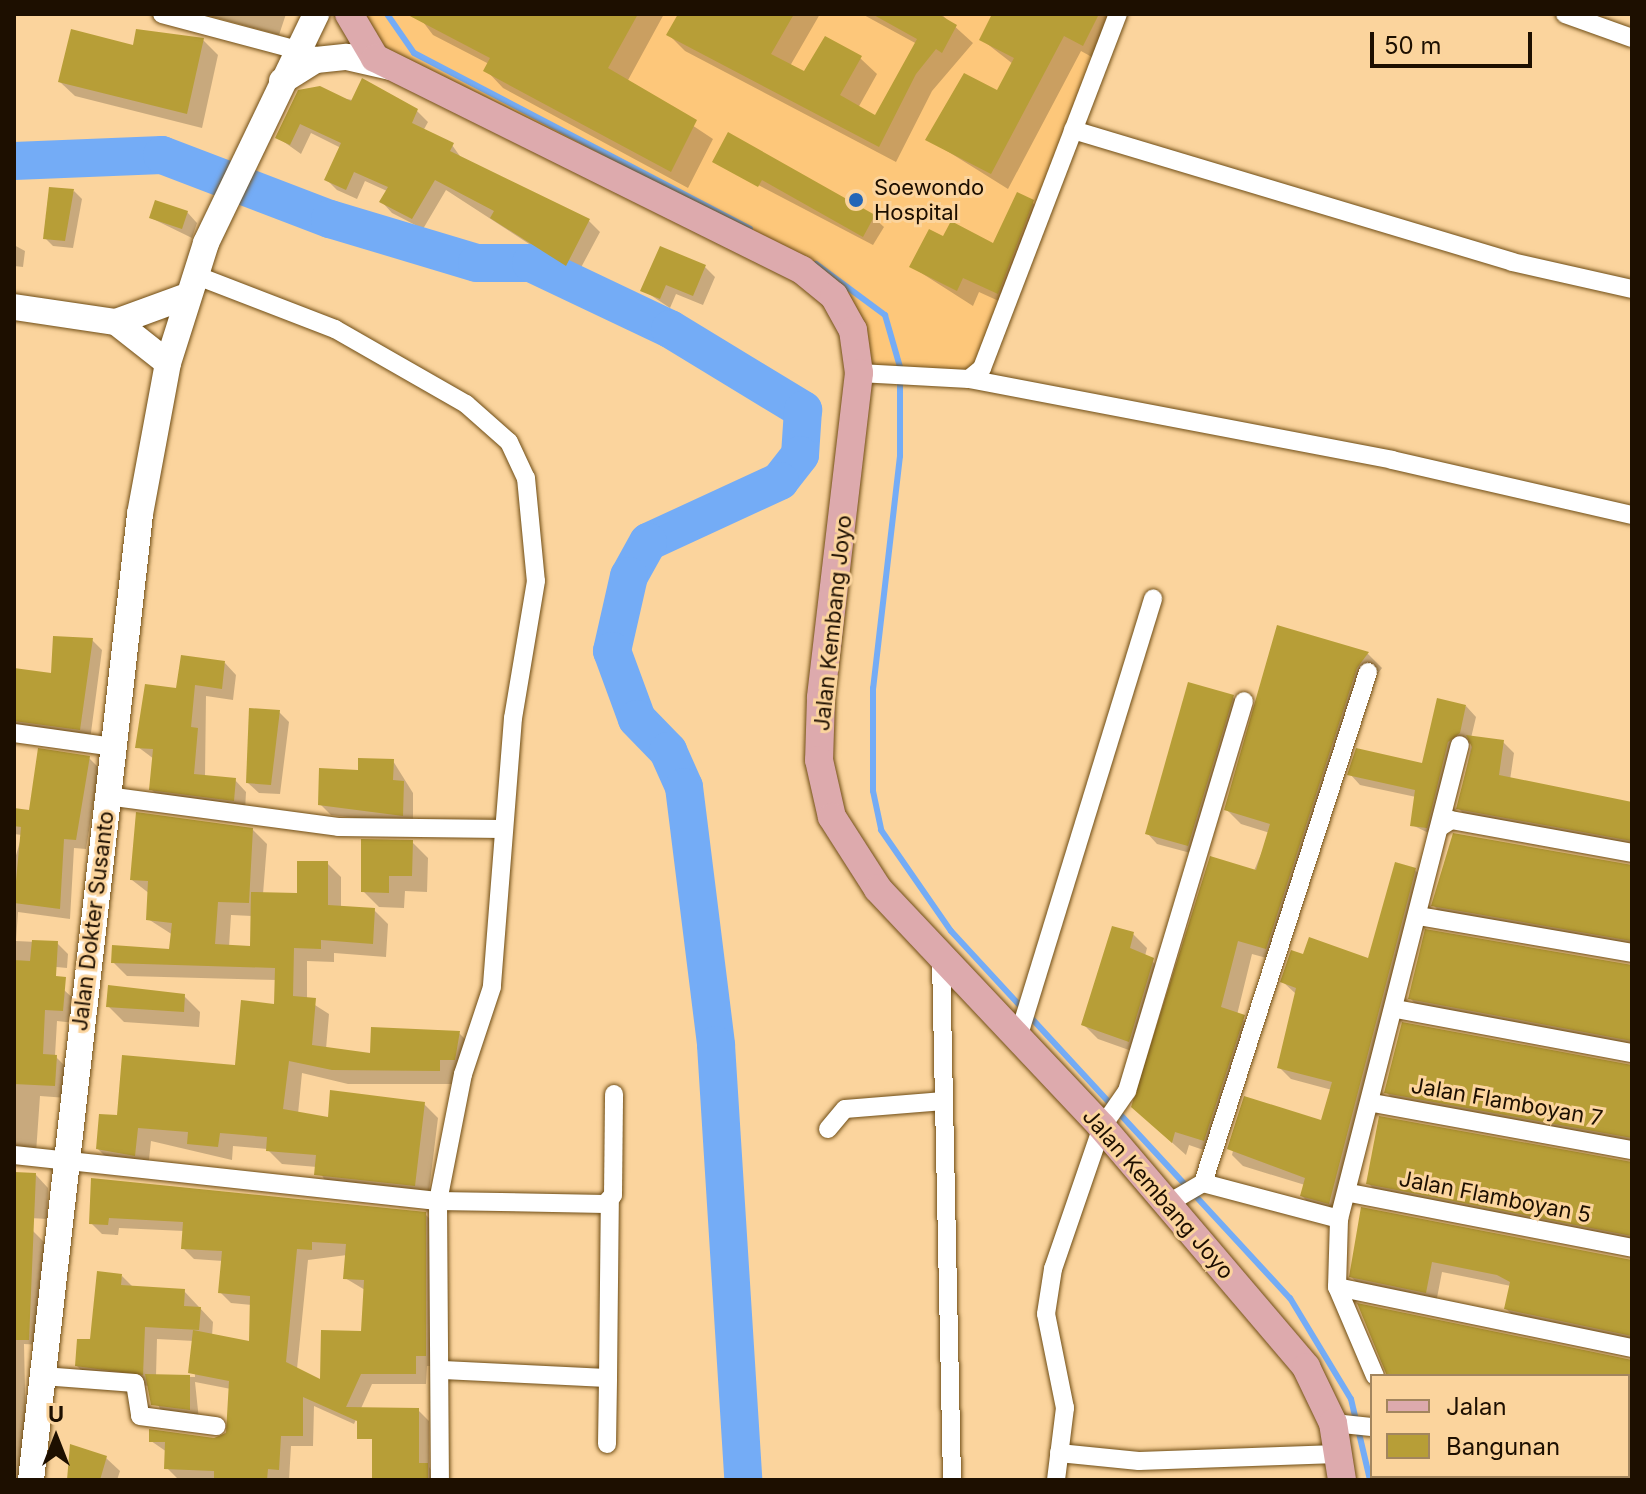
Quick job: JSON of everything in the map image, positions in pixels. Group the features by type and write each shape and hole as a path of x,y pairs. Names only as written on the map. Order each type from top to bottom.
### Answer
{"main road":[{"name":"Jalan Dokter Susanto","path":"31,1480 140,514 168,363 206,243 255,132 316,14"},
{"path":"349,14 384,63"},
{"path":"279,83 316,60 347,57 384,63"},
{"name":"Jalan Kembang Joyo","path":"384,63 802,270 834,296 853,330 859,373 819,760 845,847 941,959 1102,1127 1306,1367 1333,1423 1340,1467"},
{"path":"116,322 191,285"},
{"path":"14,307 116,322 168,363"}],"street":[{"path":"162,14 297,50"},
{"path":"969,379 982,368 1118,14"},
{"path":"1565,14 1632,38"},
{"path":"1073,130 1512,262 1632,289"},
{"path":"191,285 361,344 466,404 520,459 536,581 502,829 489,1000 463,1074 438,1201 442,1370 440,1480"},
{"path":"859,373 969,379 1392,460 1632,515"},
{"path":"1017,1041 1153,598"},
{"path":"1167,1204 1203,1183 1368,672"},
{"path":"1056,1480 1065,1408 1046,1314 1053,1269 1102,1127 1127,1091 1244,701"},
{"path":"14,733 113,747"},
{"path":"1374,1374 1337,1287 1339,1219 1350,1193 1373,1103 1460,745"},
{"path":"107,796 338,827 502,829"},
{"path":"1440,827 1451,820 1632,853"},
{"path":"1418,916 1632,953"},
{"path":"941,959 952,1480"},
{"path":"1396,1009 1632,1053"},
{"path":"607,1444 614,1094"},
{"path":"828,1129 845,1109 944,1101"},
{"name":"Jalan Flamboyan 7","path":"1373,1103 1632,1150"},
{"path":"14,1155 438,1201 610,1201"},
{"path":"1203,1183 1339,1219"},
{"name":"Jalan Flamboyan 5","path":"1350,1193 1632,1248"},
{"path":"1337,1287 1632,1348"},
{"path":"442,1370 608,1378"},
{"path":"43,1376 135,1383 140,1416 216,1426"},
{"path":"1333,1423 1370,1427"},
{"path":"1059,1453 1139,1461 1340,1467"}],"shaded area":[{"name":"Soewondo Hospital","path":"349,14 1118,14 976,375 859,373 834,297 393,68"}],"building":[{"path":"406,14 638,14 608,68 697,120 671,172 483,71 490,58"},
{"path":"678,14 794,14 771,54 804,71 825,36 862,56 840,95 875,115 917,39 872,14 938,14 957,25 942,53 936,49 916,74 879,147 666,35"},
{"path":"992,14 1099,14 1083,46 1064,36 991,174 925,140 964,73 997,90 1014,58 979,40"},
{"path":"71,29 133,45 136,29 204,38 187,114 58,82"},
{"path":"362,78 418,109 412,123 454,143 450,151 590,219 566,266 490,218 494,211 435,180 412,219 379,202 388,187 354,172 346,190 324,180 341,143 300,124 290,145 275,138 298,90 320,86 351,101"},
{"path":"728,132 875,215 863,237 762,180 758,187 712,162"},
{"path":"49,187 74,189 65,241 43,239"},
{"path":"1017,192 1034,200 998,294 963,278 957,291 909,267 929,229 943,236 951,221 993,243"},
{"path":"155,200 188,211 182,229 149,218"},
{"path":"660,246 706,265 693,296 666,285 660,299 640,291"},
{"path":"1277,625 1369,652 1357,668 1266,949 1238,941 1221,1007 1245,1015 1204,1141 1175,1132 1172,1143 1131,1107 1210,856 1256,870 1270,824 1224,810"},
{"path":"53,636 93,638 80,730 14,721 14,668 51,673"},
{"path":"181,655 225,661 222,689 195,685 191,727 198,728 194,774 236,778 234,801 149,790 153,749 135,748 145,684 176,688"},
{"path":"1188,682 1234,695 1188,846 1145,834"},
{"path":"1437,698 1466,705 1460,733 1448,742 1427,828 1410,826 1415,790 1347,775 1356,748 1422,763"},
{"path":"249,708 280,710 271,785 246,783"},
{"path":"1466,735 1504,740 1499,775 1632,802 1632,841 1456,809 1472,747"},
{"path":"38,748 90,756 76,840 64,839 60,909 14,903 21,827 14,826 14,808 29,810"},
{"path":"358,758 394,759 393,780 404,781 403,816 318,805 319,768 358,770"},
{"path":"136,812 253,828 249,903 218,902 215,944 250,946 251,892 297,893 297,861 328,861 328,905 375,908 373,944 321,940 321,949 294,948 293,996 316,998 312,1045 370,1053 371,1027 460,1031 455,1060 440,1060 440,1071 332,1070 289,1061 283,1109 328,1117 330,1090 425,1102 415,1186 314,1175 316,1155 266,1151 267,1137 220,1133 218,1147 187,1144 188,1132 138,1128 135,1156 96,1149 99,1114 117,1115 122,1055 235,1065 241,1000 274,1004 275,968 111,963 112,945 169,949 172,923 146,920 148,881 130,880"},
{"path":"1453,833 1632,865 1632,941 1431,906"},
{"path":"361,839 413,840 412,876 389,876 389,893 361,892"},
{"path":"1395,862 1416,868 1329,1204 1300,1196 1305,1178 1227,1149 1244,1096 1321,1120 1332,1082 1277,1068 1296,988 1280,982 1291,950 1303,954 1309,937 1368,958"},
{"path":"1112,926 1134,932 1130,948 1154,958 1129,1042 1081,1025"},
{"path":"1425,929 1632,965 1632,1041 1408,999"},
{"path":"32,940 58,941 56,976 66,977 63,1011 45,1010 43,1054 57,1055 55,1086 14,1084 14,960 30,961"},
{"path":"108,985 185,994 184,1012 106,1007"},
{"path":"1402,1022 1632,1065 1632,1138 1384,1093"},
{"path":"1379,1116 1632,1162 1632,1236 1366,1184"},
{"path":"14,1172 36,1173 29,1340 14,1340"},
{"path":"91,1178 426,1212 426,1356 416,1356 416,1374 361,1374 346,1407 419,1408 419,1463 428,1463 428,1480 372,1480 372,1439 357,1439 357,1421 303,1397 303,1436 281,1436 279,1470 268,1469 267,1480 214,1480 214,1471 164,1469 165,1442 149,1442 149,1429 214,1438 226,1433 229,1381 188,1373 193,1330 249,1341 250,1296 218,1293 222,1251 181,1249 183,1222 109,1218 108,1225 89,1224","holes":["312,1242 346,1244 343,1279 364,1280 361,1331 321,1330 320,1379 286,1362 297,1249 312,1250"]},
{"path":"1361,1207 1632,1260 1632,1336 1504,1309 1510,1282 1497,1275 1432,1262 1426,1293 1349,1277"},
{"path":"97,1271 122,1274 121,1285 185,1289 184,1306 201,1307 199,1330 145,1327 143,1375 75,1366 77,1339 90,1339"},
{"path":"1357,1303 1632,1360 1632,1376 1386,1374"},
{"path":"145,1374 190,1375 190,1410 151,1405"},
{"path":"70,1444 107,1456 100,1480 67,1480"}],"waterway":[{"path":"387,14 414,53 750,229"},
{"path":"14,161 162,155 330,219 477,263 531,263 670,329 803,410 800,455 780,481 648,542 629,576 612,651 637,719 668,751 684,787 716,1045 743,1480"},
{"path":"816,264 885,315 900,367 900,456 873,688 873,791 881,830 951,931 1290,1298 1351,1399 1370,1480"}],"place":[{"name":"Soewondo Hospital","path":"856,200"}]}
